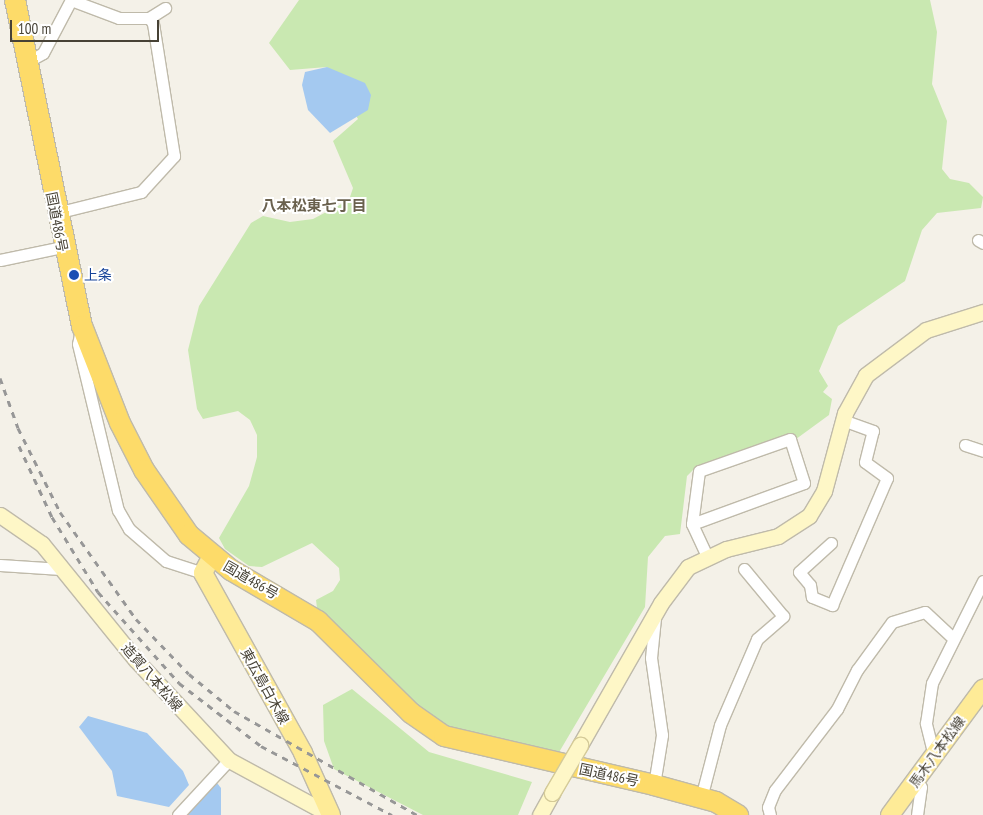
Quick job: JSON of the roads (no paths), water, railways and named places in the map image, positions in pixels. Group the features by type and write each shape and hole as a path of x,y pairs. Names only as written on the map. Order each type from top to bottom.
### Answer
{"highway":[{"name":"国道486号","path":"15,0 62,247 82,326 120,423 144,470 208,565 318,621 411,713 444,736 654,784 701,798 738,815"}],"main road":[{"name":"東広島白木線","path":"208,565 303,753 328,806 329,814"},
{"name":"馬木八本松線","path":"890,815 983,689"}],"street":[{"path":"27,62 44,53 71,0 129,20 149,18 165,8"},
{"path":"56,213 141,192 172,162 155,30 149,18"},
{"path":"0,260 62,247"},
{"path":"540,815 655,614 688,567 707,556 778,536 809,516 824,491 843,420 866,375 902,344 926,330 983,312"},
{"path":"82,326 78,344 118,510 129,529 166,561 208,565"},
{"path":"830,543 800,572 810,584 812,598 832,606 887,478 865,462 873,431 843,420"},
{"path":"692,524 804,483 790,439 699,471 692,524 707,556"},
{"path":"965,445 983,451"},
{"name":"造賀八本松線","path":"0,515 42,544 169,698 229,760 329,814"},
{"path":"0,565 61,569"},
{"path":"701,798 720,725 757,639 783,616 744,569"},
{"path":"934,756 926,723 932,683 952,637 983,581"},
{"path":"770,815 768,807 775,790 838,709 857,670 892,622 924,612 952,637"},
{"path":"654,784 662,735 651,658 655,614"},
{"path":"178,815 229,760"},
{"path":"916,815 921,788 917,780"}],"water":[{"path":"327,67 365,83 371,95 368,110 330,133 308,110 302,85 305,72"},
{"path":"88,716 147,733 183,771 189,785 169,807 117,796 112,771 79,727"},
{"path":"217,783 221,788 221,815 184,815"}],"railway":[{"path":"0,378 18,428 60,512 136,619 189,674 234,711 417,815"},
{"path":"19,446 52,517 98,592 179,683 261,746 392,815"}],"place":[{"name":"上条","path":"74,275"}],"district":[{"name":"八本松東七丁目","path":"314,206"}]}
